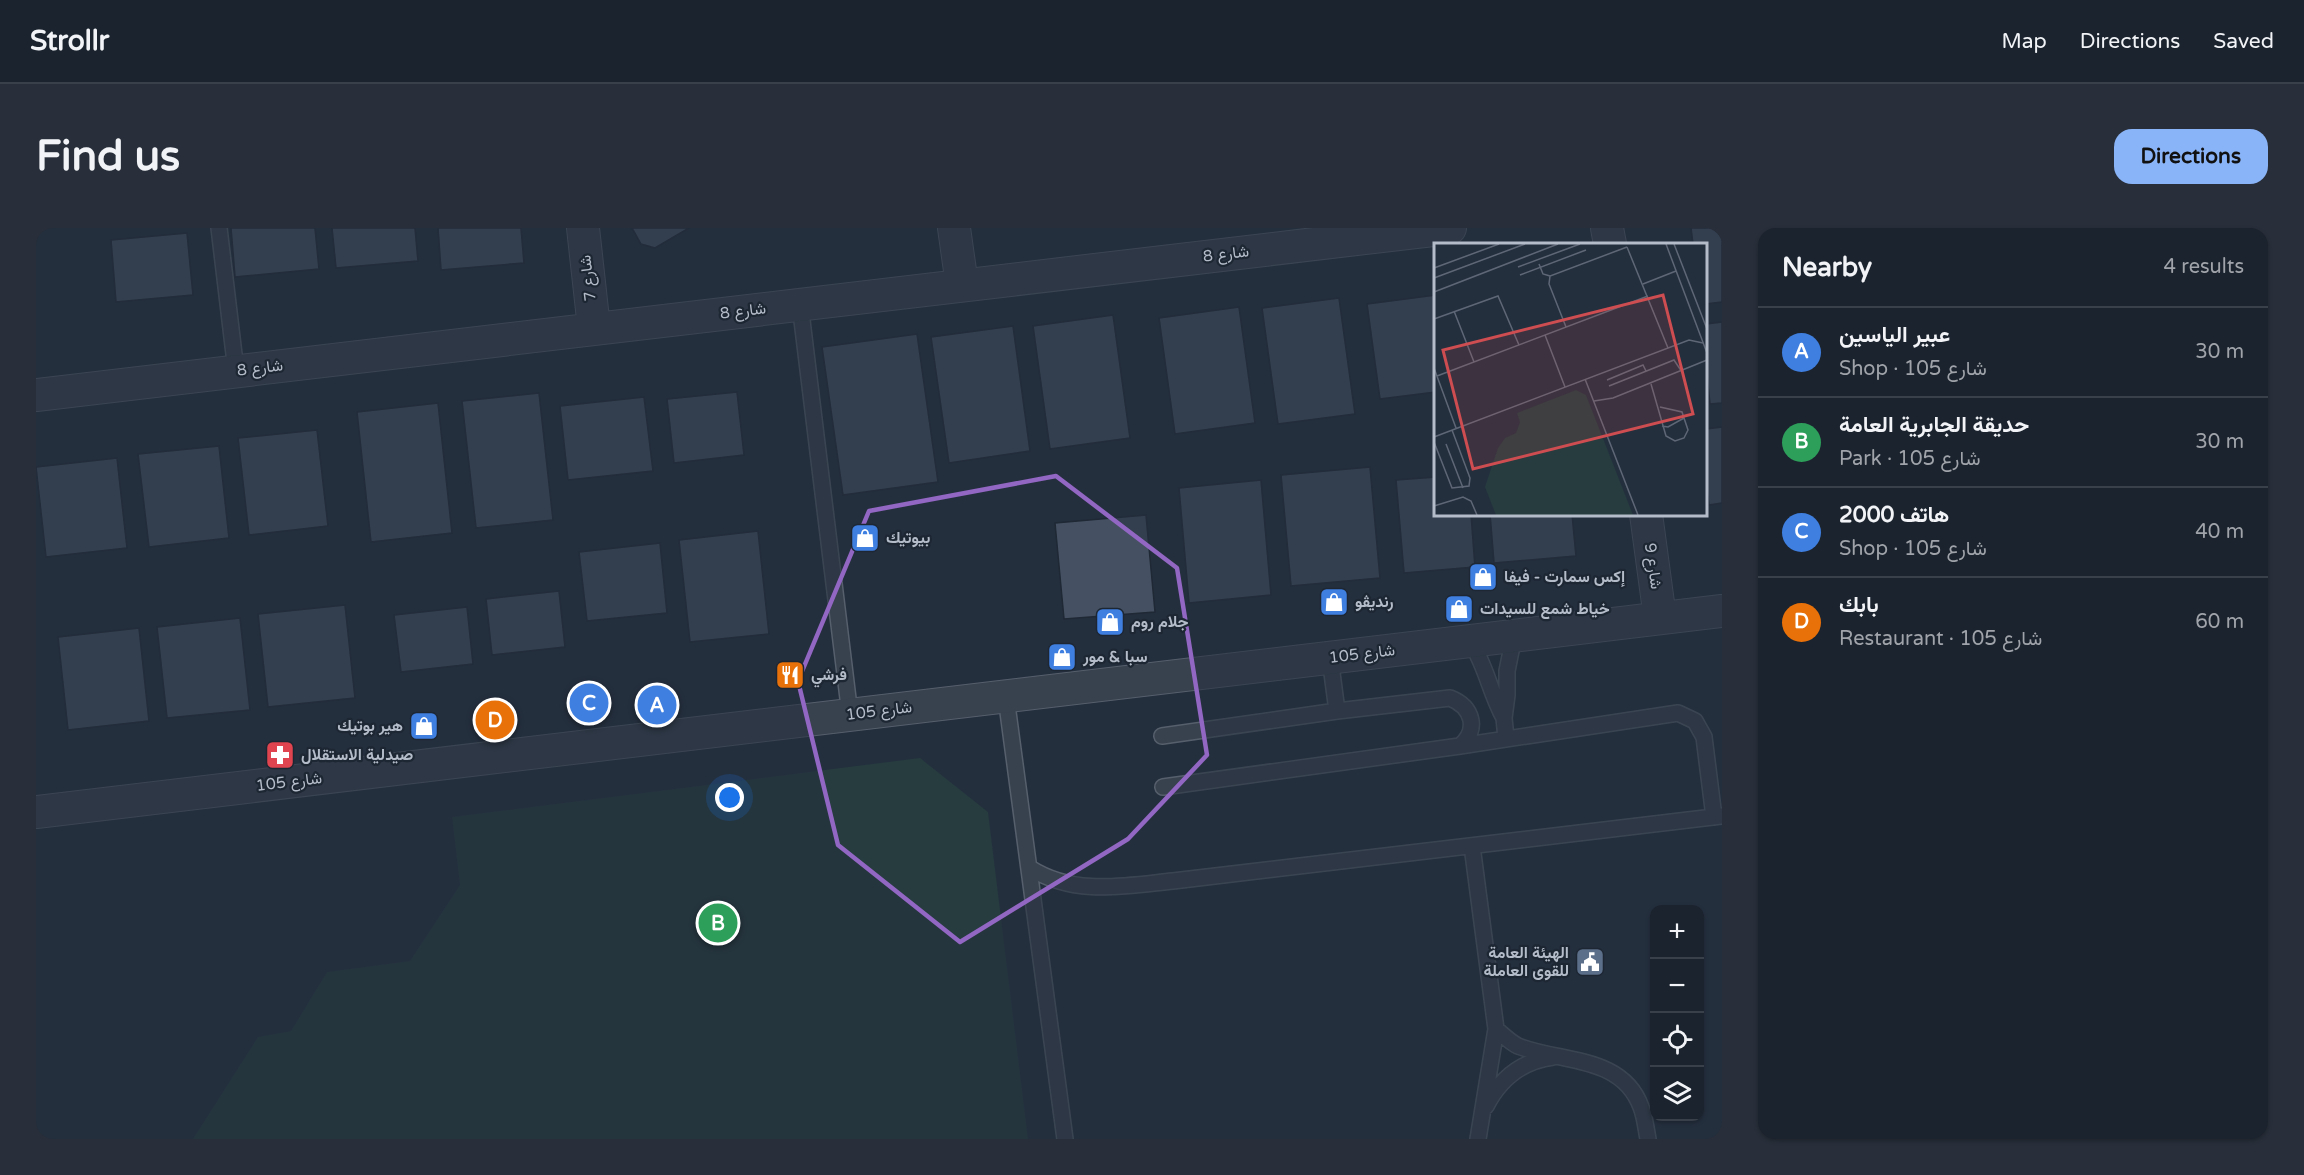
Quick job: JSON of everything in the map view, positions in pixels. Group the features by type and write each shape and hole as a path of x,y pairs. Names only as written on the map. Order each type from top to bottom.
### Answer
{"street":[{"name":"شارع 7","path":"582,228 594,328"},
{"path":"954,228 962,285"},
{"name":"شارع 8","path":"36,395 1450,228"},
{"path":"1607,228 1610,243"},
{"name":"شارع 9","path":"1646,516 1660,618"},
{"name":"شارع 105","path":"36,812 1722,611"}],"lane":[{"path":"219,228 236,371"},
{"path":"800,304 850,715"},
{"path":"1506,738 1504,718 1508,695 1508,659 1514,636"},
{"path":"1470,641 1483,662 1494,697 1504,718"},
{"path":"1330,658 1336,711"},
{"path":"1006,697 1065,1139"},
{"path":"1162,736 1336,711 1450,698 1464,705 1471,719 1470,735 1460,746"},
{"path":"1030,868 1051,879 1070,885 1108,887 1718,817 1704,737 1700,729 1687,716 1668,714 1163,788"},
{"path":"1472,846 1496,1029 1478,1139"},
{"path":"1496,1029 1518,1046 1577,1059 1617,1076 1630,1087 1641,1107 1648,1139"},
{"path":"1480,1116 1497,1087 1506,1078 1539,1059 1556,1056"}],"highlighted area":[{"path":"1056,476 1177,568 1207,755 1128,839 960,942 838,845 798,681 869,511"}],"green space":[{"path":"920,758 988,812 1028,1139 193,1139 258,1037 291,1031 327,972 410,961 460,885 452,817"}],"building":[{"path":"231,228 315,228 319,269 235,277"},
{"path":"332,228 415,228 418,261 336,268"},
{"path":"438,228 521,228 524,263 441,270"},
{"path":"632,228 689,228 655,248 641,244"},
{"path":"1691,228 1722,228 1722,302 1707,304 1707,243 1693,243"},
{"path":"187,233 193,295 116,302 111,240"},
{"path":"1434,295 1434,392 1380,399 1367,304"},
{"path":"1339,298 1355,414 1278,424 1262,308"},
{"path":"1239,307 1255,423 1175,434 1159,318"},
{"path":"1113,315 1130,438 1050,449 1033,326"},
{"path":"1722,322 1722,403 1710,404 1707,376 1707,324"},
{"path":"1013,326 1030,451 949,463 931,337"},
{"path":"917,334 938,482 843,495 822,347"},
{"path":"737,392 744,455 674,463 667,399"},
{"path":"539,393 553,520 476,528 462,401"},
{"path":"644,397 653,471 568,480 560,406"},
{"path":"438,403 452,533 371,542 357,412"},
{"path":"1722,427 1722,503 1709,505 1707,489 1707,429"},
{"path":"317,430 328,526 249,535 238,438"},
{"path":"219,446 229,538 149,547 138,454"},
{"path":"117,458 127,548 46,557 36,467"},
{"path":"1370,467 1380,578 1291,586 1281,475"},
{"path":"1434,477 1434,516 1471,516 1475,567 1404,573 1396,480"},
{"path":"1261,480 1271,595 1189,603 1179,488"},
{"path":"1146,515 1155,612 1064,619 1055,523"},
{"path":"1490,516 1572,516 1576,556 1494,563"},
{"path":"758,531 769,634 690,642 679,540"},
{"path":"660,543 667,613 587,621 579,552"},
{"path":"559,591 565,647 492,655 486,599"},
{"path":"345,605 355,698 268,707 258,614"},
{"path":"467,607 473,664 401,672 394,615"},
{"path":"240,618 250,710 167,718 157,627"},
{"path":"139,628 149,721 68,730 58,637"}],"place":[{"name":"بيوتيك","path":"865,538"},
{"name":"إكس سمارت - فيفا","path":"1483,577"},
{"name":"رنديڤو","path":"1334,602"},
{"name":"خياط شمع للسيدات","path":"1459,609"},
{"name":"جلام روم","path":"1110,622"},
{"name":"سبا & مور","path":"1062,657"},
{"name":"فرشي","path":"790,675"},
{"name":"هاتف 2000","path":"589,703"},
{"name":"عبير الياسين","path":"657,705"},
{"name":"بابك","path":"495,720"},
{"name":"هير بوتيك","path":"424,726"},
{"name":"صيدلية الاستقلال","path":"280,755"},
{"name":"حديقة الجابرية العامة","path":"718,923"},
{"name":"الهيئة العامة للقوى العاملة","path":"1590,962"}]}
